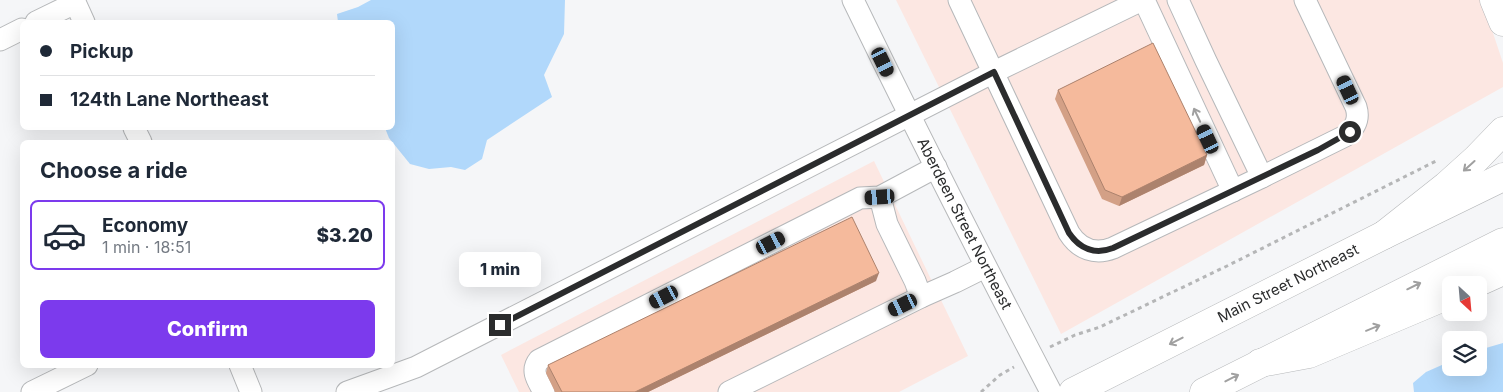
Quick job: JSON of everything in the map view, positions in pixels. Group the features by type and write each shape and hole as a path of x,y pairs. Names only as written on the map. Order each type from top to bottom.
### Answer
{"main road":[{"path":"1494,0 1503,22"},
{"path":"1384,235 1446,186 1503,131"},
{"name":"Main Street Northeast","path":"1073,392 1503,176"},
{"path":"1204,392 1503,242"},
{"path":"1488,278 1503,271"},
{"path":"1260,363 1309,354 1442,298"}],"street":[{"name":"Aberdeen Street Northeast","path":"853,0 985,267 1051,392"},
{"path":"959,0 1069,233 1077,244 1097,252 1113,248 1233,191 1345,136 1354,128 1358,120 1356,107 1305,0"},
{"path":"347,392 424,363 994,72 1143,0 1233,191"},
{"path":"1178,0 1262,176"},
{"path":"40,20 74,1 83,20"},
{"path":"0,40 20,30"},
{"path":"544,392 534,370 539,360 860,198 880,197 936,167"},
{"path":"880,197 887,224 921,297"},
{"path":"730,392 985,267"},
{"path":"32,392 81,368"},
{"path":"241,368 251,392"}],"path":[{"path":"1075,335 1100,327 1227,266 1442,158"},
{"path":"981,392 1000,374"}],"shaded area":[{"path":"896,0 1482,0 1503,63 1503,87 1061,334"},
{"path":"874,161 968,356 899,392 519,392 501,355"}],"water":[{"path":"371,0 565,0 564,34 544,75 552,97 487,140 482,159 465,170 451,167 429,169 410,164 395,145 395,140 389,138 386,130 395,130 395,20 338,20 337,14 358,7"},
{"path":"1503,343 1503,392 1414,392 1413,383 1426,372 1442,365 1442,376 1487,376 1487,348"}],"building":[{"path":"1153,43 1207,155 1122,197 1105,190 1058,90"},
{"path":"852,217 879,273 635,392 562,392 548,365"}],"route":[{"path":"500,325 994,72 1069,233 1077,244 1097,252 1113,248 1318,150 1350,132"}]}
